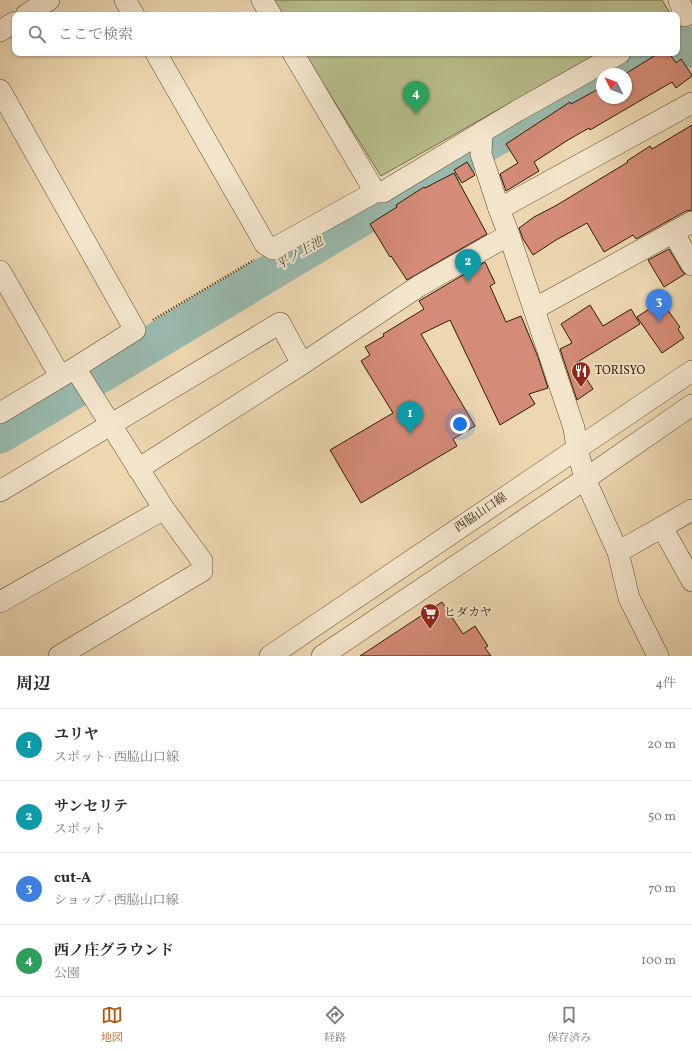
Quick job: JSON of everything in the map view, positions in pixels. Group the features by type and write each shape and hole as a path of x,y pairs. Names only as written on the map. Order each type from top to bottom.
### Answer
{"street":[{"path":"31,12 49,0"},
{"path":"126,0 132,12"},
{"path":"262,0 269,12"},
{"path":"0,31 12,24"},
{"path":"158,56 265,244 273,249 375,192 383,192 517,111 615,56"},
{"path":"295,56 375,192"},
{"path":"0,90 135,330 76,378 0,413"},
{"path":"499,209 692,103"},
{"path":"482,132 481,154 574,428 577,448 585,479 618,552 629,598 658,656"},
{"path":"534,309 692,222"},
{"path":"673,232 692,265"},
{"path":"138,469 302,364 419,286 509,235"},
{"path":"0,271 110,425 164,509 202,561 202,571 59,656"},
{"path":"0,491 280,322 302,364"},
{"name":"西脇山口線","path":"270,656 692,371"},
{"path":"322,656 692,405"},
{"path":"0,602 164,509"},
{"path":"618,552 692,510"},
{"path":"662,527 692,581"}],"path":[{"path":"135,330 273,249"}],"green space":[{"path":"271,0 662,0 669,12 279,12"},
{"path":"306,56 593,56 381,176"}],"building":[{"path":"654,56 671,56 676,63 681,59 692,75 676,88 672,82 590,130 589,128 568,140 534,162 539,171 506,191 500,174 518,163 506,144 570,102 571,104 596,90 596,104 632,104 632,70"},
{"path":"692,125 692,210 686,211 636,239 633,235 604,252 587,223 533,255 523,239 519,228 534,217 557,205 628,162 627,161 650,146 652,149"},
{"path":"467,162 475,175 462,183 454,170"},
{"path":"454,173 487,234 407,280 391,256 390,257 370,224 397,207 396,205 424,187 425,188"},
{"path":"669,249 685,274 664,287 648,260"},
{"path":"485,262 495,283 490,286 506,322 521,316 538,357 548,388 529,394 535,404 500,425 450,320 421,334 475,426 453,439 457,446 361,503 330,450 393,413 361,361 370,355 365,347 424,309 419,301"},
{"path":"661,301 680,327 678,329 684,338 662,353 637,317"},
{"path":"590,305 603,326 631,309 640,324 576,363 593,389 577,400 560,349 572,343 561,324"},
{"name":"ヒダカヤ","path":"442,602 463,634 475,626 488,646 485,648 491,656 360,656"}],"waterway":[{"name":"平ノ上池","path":"680,44 692,49"},
{"name":"平ノ上池","path":"620,68 642,56"},
{"name":"平ノ上池","path":"0,435 454,162 596,81"}],"place":[{"name":"西ノ庄グラウンド","path":"416,114"},
{"name":"サンセリテ","path":"468,282"},
{"name":"cut-A","path":"659,322"},
{"name":"TORISYO","path":"581,388"},
{"name":"ユリヤ","path":"410,434"},
{"name":"ヒダカヤ","path":"430,630"}]}
